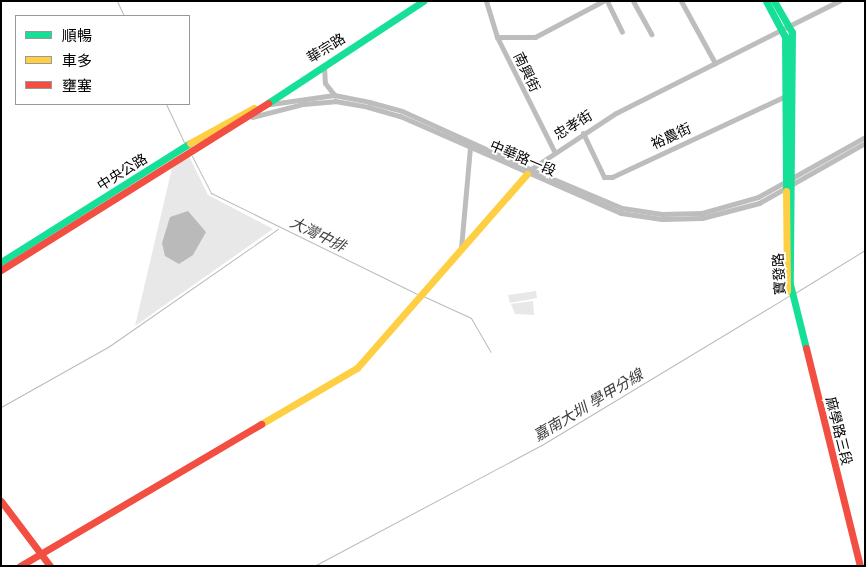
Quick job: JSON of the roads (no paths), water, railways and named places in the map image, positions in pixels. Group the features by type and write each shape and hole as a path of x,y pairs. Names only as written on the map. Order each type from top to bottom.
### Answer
{"main road":[{"name":"華宗路","path":"245,119 258,107 423,1"},
{"path":"766,1 787,27"},
{"path":"774,1 787,27"},
{"name":"寶發路","path":"787,27 793,302"},
{"name":"中央公路","path":"1,262 220,124 258,107"},
{"name":"中央公路","path":"1,270 245,119"},
{"name":"忠孝街","path":"20,566 357,368 421,298 528,171"},
{"name":"麻學路三段","path":"793,302 860,566"},
{"path":"1,500 39,554 50,566"}],"street":[{"name":"南興街","path":"486,1 497,36 554,152"},
{"path":"497,36 535,37 605,1 622,32"},
{"path":"633,1 651,34"},
{"path":"681,1 715,63"},
{"name":"忠孝街","path":"528,171 583,133 715,63 839,1"},
{"path":"325,63 325,83 342,102"},
{"name":"中華路一段","path":"258,107 334,95 402,111 621,213 662,219 733,212 789,184"},
{"name":"裕農街","path":"583,133 604,177 612,177 789,95"},
{"name":"中華路一段","path":"245,119 303,104 342,102 400,116 528,171"},
{"path":"789,184 865,137"},
{"path":"789,184 865,143"},
{"path":"460,252 470,147"}],"waterway":[{"name":"大灣中排","path":"117,1 124,15"},
{"name":"大灣中排","path":"166,105 184,142"},
{"name":"大灣中排","path":"192,156 211,193 417,294"},
{"path":"1,407 108,347 278,229"},
{"name":"嘉南大圳 學甲分線","path":"795,293 865,250"},
{"name":"大灣中排","path":"423,296 471,318 491,352"},
{"name":"嘉南大圳 學甲分線","path":"314,566 540,446 789,296"}]}
